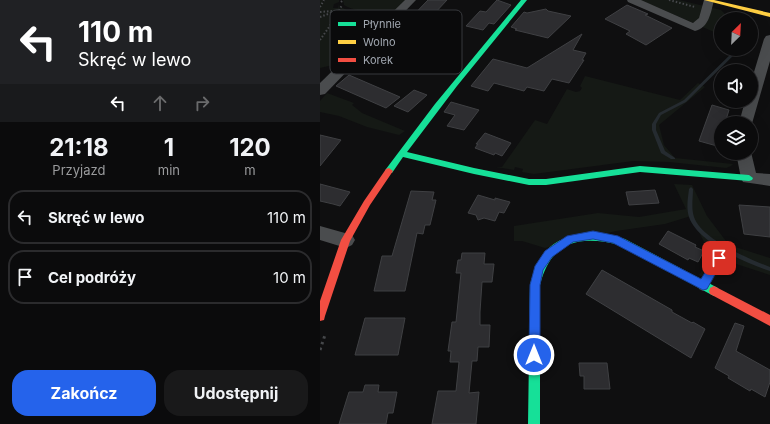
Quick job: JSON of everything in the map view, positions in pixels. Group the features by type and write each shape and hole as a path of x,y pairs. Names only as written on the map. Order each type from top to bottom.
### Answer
{"street":[{"path":"401,10 411,0"},
{"path":"320,316 346,240 364,208 402,153 452,86 524,0"},
{"path":"632,0 695,28 704,18 708,0 770,15"},
{"path":"748,116 770,39"},
{"path":"320,91 337,74"},
{"path":"402,153 474,172 529,182 546,182 640,169 770,180"},
{"path":"745,160 749,178"},
{"path":"320,233 346,240"},
{"path":"534,424 536,282 541,263 554,250 575,237 593,235 607,237 622,242 770,321"}],"lane":[{"path":"703,286 719,258"}],"path":[{"path":"320,6 324,0"},
{"path":"339,10 342,5"},
{"path":"320,12 330,11"},
{"path":"320,17 330,13"},
{"path":"320,40 330,26"}],"shaded area":[{"path":"320,0 324,0 321,6 325,0 339,0 339,2 334,4 333,8 338,8 339,4 340,10 330,10 330,66 320,68"},
{"path":"343,0 406,0 396,10 359,10 344,5"},
{"path":"640,0 679,0 721,10 723,12 714,12 714,32"},
{"path":"341,7 347,10 340,10"},
{"path":"585,76 680,100 698,83 705,87 659,125 664,145 675,158 733,164 726,168 669,162 633,161 534,174 522,172 523,169 515,167 514,170 496,167 502,167 535,120 547,124 567,89 576,92 580,91 582,88 580,86"},
{"path":"327,93 354,103 352,105 362,113 405,131 399,135 367,127 339,116 320,112 320,101"},
{"path":"674,184 692,185 707,216 729,245 770,258 770,275 727,261 712,282 699,275 714,253 705,244 691,216 665,224 616,231 545,248 522,241 514,241 514,226 598,213 639,217 686,209"}],"building":[{"path":"428,0 447,0 438,10 418,10"},
{"path":"497,0 511,5 494,24 489,23 483,30 466,26 480,11 486,12"},
{"path":"627,5 648,14 645,15 672,28 646,45 626,34 630,31 605,19"},
{"path":"546,9 548,11 571,16 548,38 515,30 517,29 511,27 524,12 527,13"},
{"path":"582,34 573,50 586,53 582,60 584,60 569,83 552,79 544,91 527,87 524,91 494,83 488,91 471,86 493,59 527,68"},
{"path":"349,75 400,97 386,108 336,86"},
{"path":"414,90 427,95 408,112 394,106"},
{"path":"451,102 479,110 464,130 447,126 455,115 444,112"},
{"path":"712,105 714,106 714,108 729,110 727,116 714,116 714,145 699,141"},
{"path":"485,133 511,143 502,156 495,153 494,155 475,148 478,144 476,144"},
{"path":"320,135 341,140 320,166"},
{"path":"320,184 350,192 340,206 320,201"},
{"path":"655,190 659,203 629,205 626,192"},
{"path":"411,191 434,192 432,200 436,200 430,225 425,225 423,234 417,233 405,291 374,291 382,256 392,256"},
{"path":"478,195 495,200 495,198 510,202 504,213 499,212 495,221 484,218 478,220 476,215 468,213"},
{"path":"739,205 770,207 770,237 744,234"},
{"path":"668,231 696,245 695,247 704,251 698,262 689,258 688,260 659,244"},
{"path":"462,253 485,253 484,264 494,264 492,282 482,282 480,312 480,325 490,325 489,347 478,347 477,361 472,361 469,393 479,392 476,424 432,424 438,391 456,391 459,362 450,362 451,351 448,351 452,322 456,322 461,273 456,273 458,260 461,260"},
{"path":"602,270 672,310 672,312 705,329 691,358 586,294"},
{"path":"365,318 405,318 398,355 355,355"},
{"path":"735,323 744,326 736,351 770,370 770,382 765,397 751,389 750,391 728,378 729,376 715,368"},
{"path":"579,363 607,363 610,389 584,389 584,376 580,376"},
{"path":"365,385 379,385 378,392 397,392 393,413 388,413 386,424 339,424 349,392 363,392"}],"waterway":[{"path":"673,158 663,152 654,130 654,124 660,114 685,101 731,56"},
{"path":"691,189 690,208 693,221 702,232 719,245 730,251 770,269"}],"traffic: fast":[{"path":"389,171 437,105 524,0"},
{"path":"401,153 474,171 529,182 546,182 640,169 749,178"},
{"path":"534,424 535,285 539,269 546,257 555,248 566,241 579,238 608,238 622,242 714,291"}],"traffic: slow":[{"path":"707,0 770,15"}],"traffic: jam":[{"path":"320,316 346,240 367,203 389,171"},
{"path":"714,291 770,321"}],"route":[{"path":"534,355 535,285 538,269 543,260 549,254 571,238 593,235 615,239 703,286 719,258"}]}
